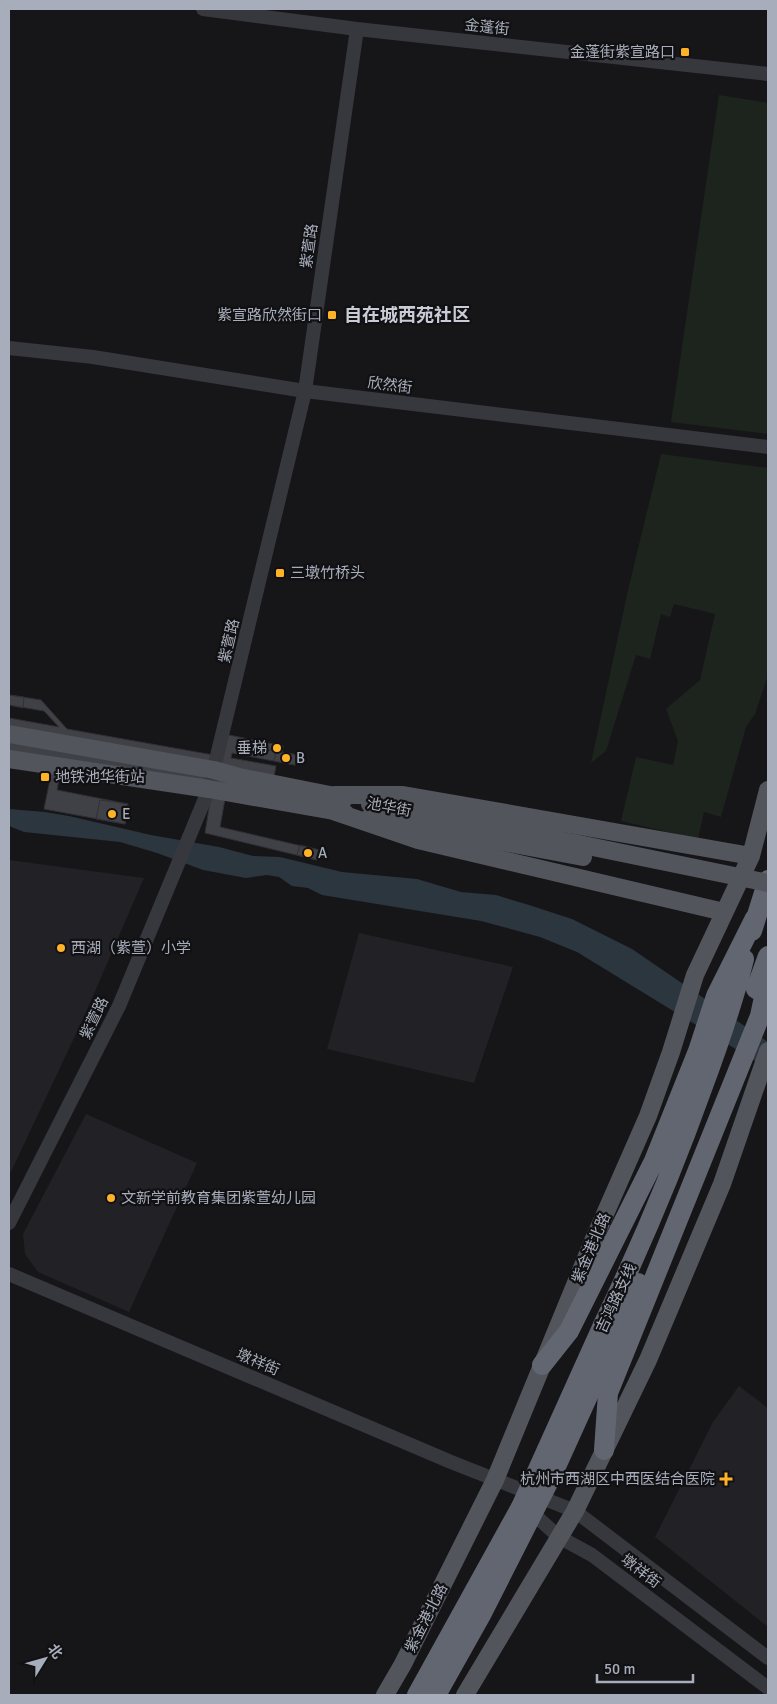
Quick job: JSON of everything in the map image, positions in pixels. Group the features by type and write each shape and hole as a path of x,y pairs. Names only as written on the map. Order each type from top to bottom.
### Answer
{"highway":[{"name":"吉鸿路支线","path":"417,1695 521,1507 693,1159 719,1064 739,1007 755,918 768,882"},
{"name":"吉鸿路支线","path":"739,1007 768,956"},
{"path":"604,1450 608,1393 719,1064 739,1007 768,978"},
{"path":"542,1365 569,1331 654,1161 719,1064"},
{"name":"吉鸿路支线","path":"436,1695 482,1613 553,1473 609,1329"}],"main road":[{"name":"池华街","path":"9,734 214,770 333,803 768,892"},
{"name":"池华街","path":"9,759 209,789 333,803"},
{"name":"紫金港北路","path":"385,1695 495,1480 594,1239 648,1116 695,975 751,856 768,790"},
{"path":"333,803 403,795 751,856"},
{"path":"333,803 418,840 724,912"},
{"name":"池华街","path":"370,811 462,820 768,882"},
{"path":"465,1695 575,1511 648,1360 722,1184 768,1051"}],"street":[{"name":"金蓬街","path":"203,9 357,29 768,74"},
{"name":"紫萱路","path":"9,1223 119,1006 209,789 305,391 357,29"},
{"name":"欣然街","path":"9,348 93,357 305,391 768,447"},
{"name":"墩祥街","path":"9,1274 495,1480 575,1511 768,1658"},
{"name":"墩祥街","path":"495,1480 559,1537 592,1555 768,1688"}],"shaded area":[{"path":"719,95 768,103 768,434 671,422"},
{"path":"661,454 768,468 768,675 755,714 746,727 721,817 704,812 698,839 621,821 636,757 673,765 678,741 666,709 700,680 715,614 674,604 670,617 661,614 650,659 636,655 606,751 591,763 628,590"},
{"path":"9,809 69,816 151,835 219,847 253,856 280,857 342,872 417,879 461,892 496,895 572,919 632,949 768,1042 768,1069 577,952 540,937 481,921 322,895 308,888 292,886 279,877 267,875 246,878 203,870 120,842 24,832 9,826"},
{"name":"西湖（紫萱）小学","path":"9,860 144,878 83,1019 9,1176"},
{"path":"359,933 513,967 474,1083 327,1049"},
{"name":"文新学前教育集团紫萱幼儿园","path":"86,1114 197,1163 129,1312 38,1272 25,1254 23,1234"},
{"name":"杭州市西湖区中西医结合医院","path":"739,1386 768,1408 768,1627 655,1537 713,1422"}],"building":[{"path":"9,695 41,700 67,729 219,756 224,734 283,746 282,752 268,750 298,755 295,765 232,753 231,758 276,766 268,807 225,799 220,827 319,850 317,860 205,833 211,796 61,767 57,790 128,804 125,824 44,809 53,765 9,757 9,718 59,727 44,711 9,705"},
{"path":"9,695 24,697 23,708 9,705"},
{"name":"垂梯","path":"273,744 283,746 282,752 271,750"},
{"name":"B","path":"276,751 298,755 295,765 274,761"},
{"name":"E","path":"100,800 128,804 125,824 96,819"},
{"name":"A","path":"300,845 319,850 317,860 297,855"}],"place":[{"name":"金蓬街紫宣路口","path":"685,52"},
{"name":"紫宣路欣然街口","path":"332,315"},
{"name":"三墩竹桥头","path":"280,573"},
{"name":"垂梯","path":"277,748"},
{"name":"B","path":"286,758"},
{"name":"地铁池华街站","path":"45,777"},
{"name":"E","path":"112,814"},
{"name":"A","path":"308,853"},
{"name":"西湖（紫萱）小学","path":"61,948"},
{"name":"文新学前教育集团紫萱幼儿园","path":"111,1198"},
{"name":"杭州市西湖区中西医结合医院","path":"726,1479"}],"district":[{"name":"自在城西苑社区","path":"407,315"}]}
